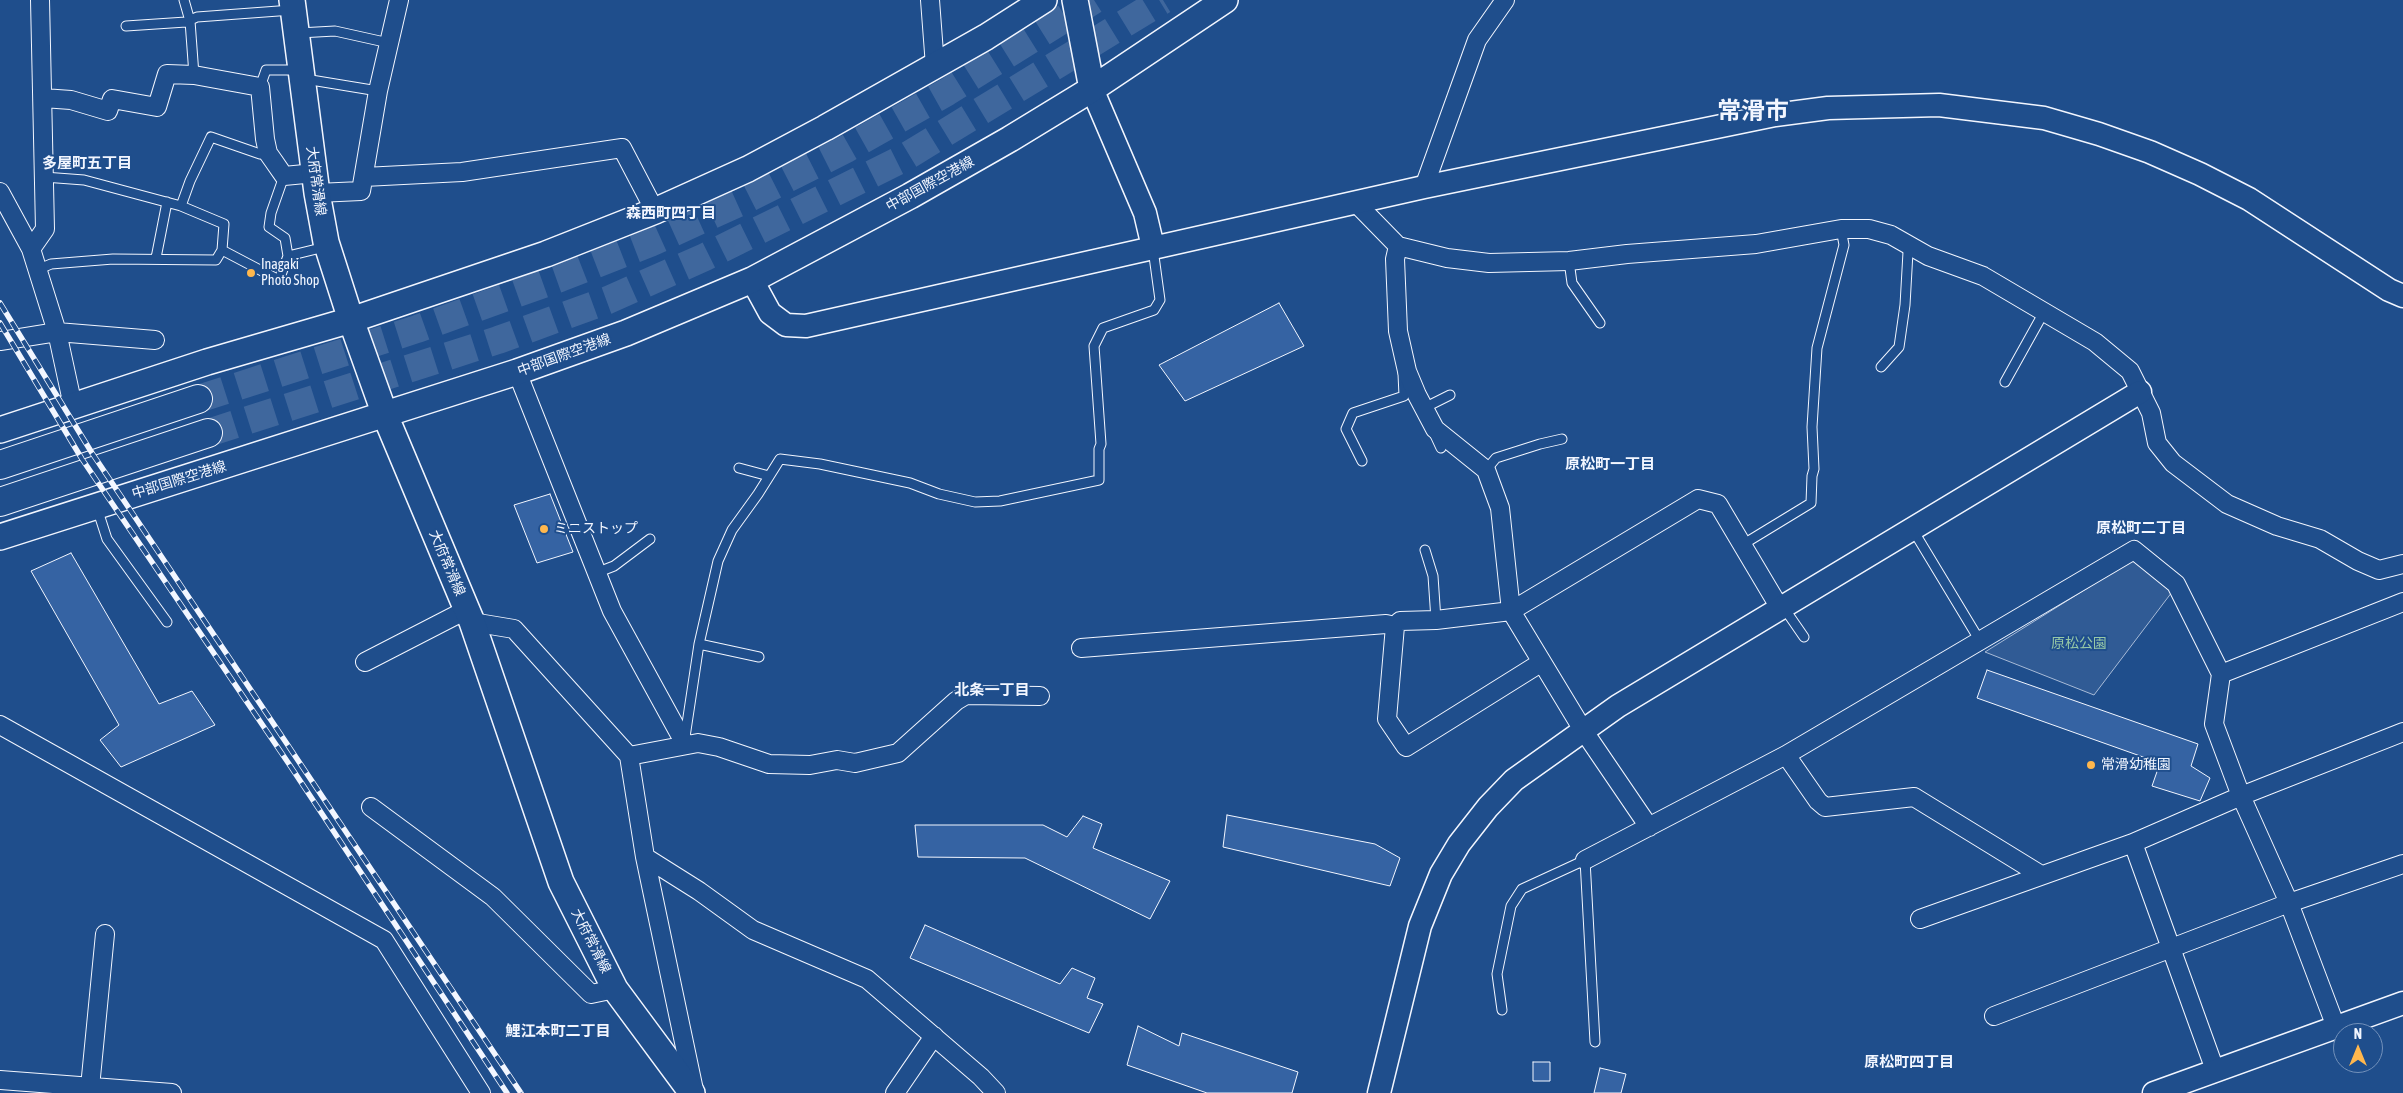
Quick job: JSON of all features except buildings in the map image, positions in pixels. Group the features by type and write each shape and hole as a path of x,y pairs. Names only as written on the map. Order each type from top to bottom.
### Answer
{"highway":[{"path":"0,464 198,399"},
{"path":"0,502 208,432"}],"main road":[{"path":"0,430 207,362 351,320 546,254 655,211 748,169 986,37 1044,0"},
{"path":"1075,0 1092,88"},
{"name":"中部国際空港線","path":"0,537 517,372 626,333 752,280 910,196 1010,139 1226,0"},
{"name":"大府常滑線","path":"294,14 316,183 327,246 385,415 469,616 561,882 615,989 693,1093"}],"street":[{"path":"31,249 45,230 40,0"},
{"path":"43,98 78,102 108,111 112,99 157,107 167,74 194,75 260,87 268,153 284,176 361,191 378,91 400,0"},
{"path":"930,0 935,66"},
{"path":"1424,187 1477,40 1505,0"},
{"path":"1092,88 1145,213 1153,247"},
{"path":"752,280 770,313 786,325 806,326 1424,187 1724,125 1802,111 1837,107 1939,105 1994,110 2044,118 2099,134 2150,152 2200,174 2249,199 2389,290 2403,296"},
{"path":"364,177 462,172 622,148 655,211"},
{"path":"0,192 31,249 57,332 73,406"},
{"path":"1356,203 1398,246 1447,258 1489,263 1569,261 1627,254 1756,244 1841,229 1869,229 1891,235 1928,256 1983,276 2094,342 2130,371 2151,413 2157,443 2173,463 2227,504 2277,526 2320,539 2358,561 2379,570 2403,564"},
{"path":"1398,246 1395,259 1398,331 1408,371 1434,429 1486,470 1500,508 1511,611 1583,730 1649,828"},
{"path":"0,341 57,332 155,340"},
{"path":"517,372 612,611 685,744"},
{"path":"1379,1093 1420,926 1441,874 1459,844 1488,807 1514,780 1618,706 2140,392"},
{"path":"1542,662 1406,747 1387,719 1395,626 1400,622 1436,620 1511,611 1698,498 1718,504 1782,609"},
{"path":"1584,860 1649,828 1786,755 2134,550 2176,584 2221,674 2214,724 2241,796 2289,903 2334,1023"},
{"path":"2221,674 2403,602"},
{"path":"365,662 469,616 514,629 629,756 645,857 693,1093"},
{"path":"1081,648 1386,624 1395,626"},
{"path":"629,756 698,743 719,747 769,764 810,765 837,760 855,763 898,753 956,701 966,695 1040,696"},
{"path":"0,725 384,940 481,1093"},
{"path":"1920,919 2133,843 2241,796 2403,732"},
{"path":"1786,755 1818,801 1825,807 1914,797 2041,875"},
{"path":"371,807 493,898 591,994 615,989"},
{"path":"2133,843 2215,1070"},
{"path":"645,857 699,890 753,930 867,979 981,1076 996,1093"},
{"path":"1994,1016 2289,903 2403,864"},
{"path":"90,1087 104,934"},
{"path":"2350,1023 2393,1011 2403,1002"},
{"path":"2154,1093 2333,1028"},
{"path":"895,1093 934,1036"},
{"path":"0,1080 172,1093"}],"lane":[{"path":"184,0 190,21 194,75"},
{"path":"126,26 190,21 197,17 294,14 335,31 389,43"},
{"path":"260,87 266,70 301,74 378,91"},
{"path":"181,206 190,181 212,138 260,154 268,153"},
{"path":"222,250 279,280 288,256 285,238 269,227 271,213 284,176"},
{"path":"37,270 51,264 69,262 156,258 216,260 222,250 224,224 181,206 84,180 44,177"},
{"path":"156,258 166,202"},
{"path":"1742,545 1811,503 1814,469 1812,427 1816,348 1844,245 1841,229"},
{"path":"288,256 327,246"},
{"path":"1881,367 1899,347 1905,305 1908,252 1911,246"},
{"path":"685,744 685,727 699,644 718,561 732,530 780,459 820,464 910,483 939,494 975,502 1000,501 1099,480 1099,449 1101,444 1094,346 1104,328 1154,310 1160,300 1153,247"},
{"path":"1569,261 1572,283 1600,323"},
{"path":"2005,382 2044,312"},
{"path":"1362,461 1346,429 1353,414 1404,396 1403,373 1408,371"},
{"path":"1424,408 1450,395"},
{"path":"1434,429 1434,436 1441,448"},
{"path":"1486,470 1496,458 1562,439"},
{"path":"738,468 769,476"},
{"path":"97,506 108,539 167,622"},
{"path":"1913,530 1980,641"},
{"path":"596,574 614,566 650,539"},
{"path":"1425,550 1433,576 1436,620"},
{"path":"1782,609 1804,637"},
{"path":"699,644 759,657"},
{"path":"1502,1010 1497,974 1511,906 1522,889 1584,860 1595,1042"}],"shaded area":[{"name":"原松公園","path":"2134,559 2172,592 2094,695 1985,652"}],"tunnel":[{"path":"198,399 417,329 560,278 650,243 745,200 846,149 947,92 1094,0"},
{"path":"208,433 498,340 608,300 705,257 902,159 1163,0"}],"railway":[{"path":"0,303 92,453 521,1093"},
{"path":"0,323 82,459 289,764 507,1093"}],"place":[{"name":"Inagaki Photo Shop","path":"251,273"},
{"name":"ミニストップ","path":"544,529"},
{"name":"常滑幼稚園","path":"2091,765"}],"district":[{"name":"常滑市","path":"1753,111"},
{"name":"多屋町五丁目","path":"87,163"},
{"name":"森西町四丁目","path":"671,213"},
{"name":"原松町一丁目","path":"1610,464"},
{"name":"原松町二丁目","path":"2141,528"},
{"name":"北条一丁目","path":"992,690"},
{"name":"鯉江本町二丁目","path":"558,1031"},
{"name":"原松町四丁目","path":"1909,1062"}]}
